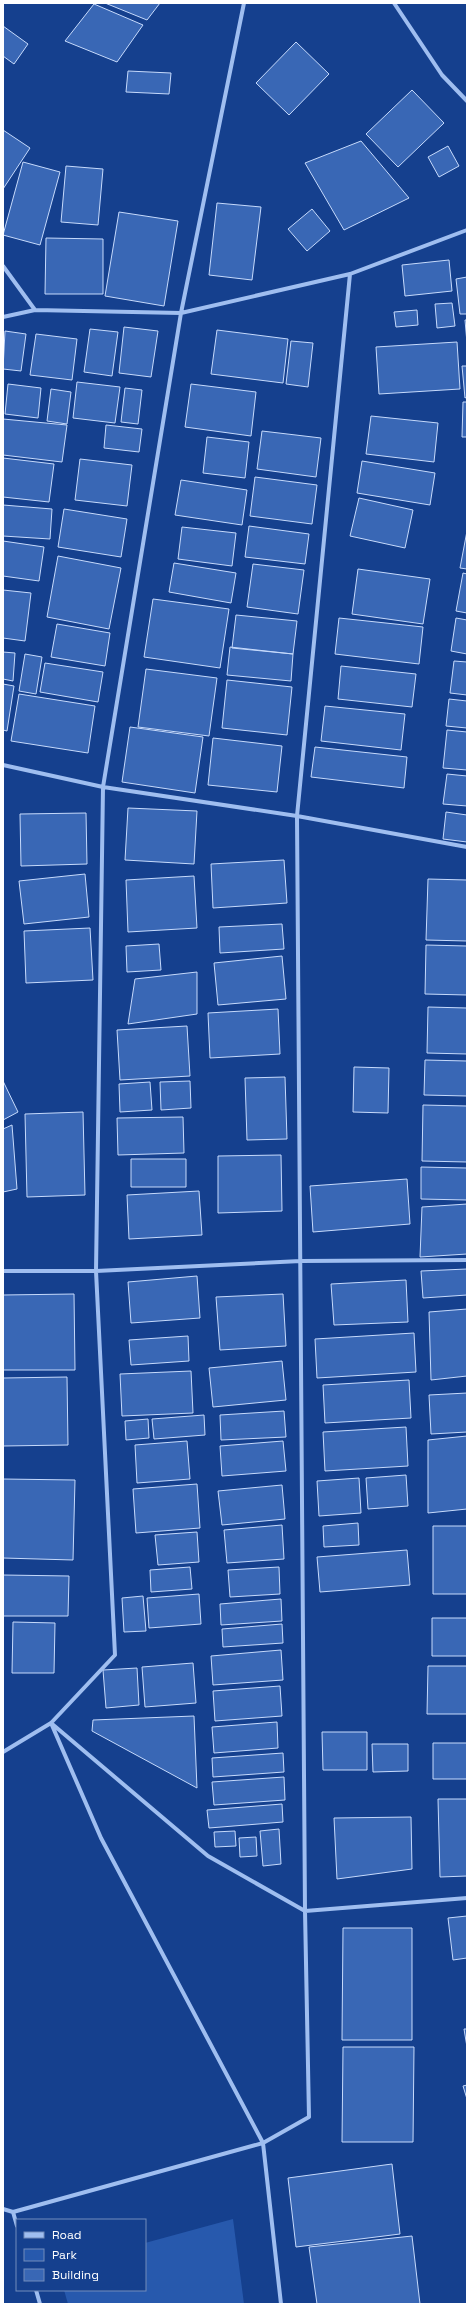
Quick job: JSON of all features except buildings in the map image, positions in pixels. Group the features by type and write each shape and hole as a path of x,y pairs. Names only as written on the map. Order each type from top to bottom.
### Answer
{"street":[{"path":"3,1752 50,1723 115,1655 96,1271 103,787 182,313 244,3"},
{"path":"394,3 442,75 467,101"},
{"path":"3,317 35,310 182,313 350,274 467,230"},
{"path":"3,266 35,310"},
{"path":"3,2209 13,2212 263,2143 309,2117 305,1911 297,816 350,274"},
{"path":"3,765 103,787 297,816 467,847"},
{"path":"3,1271 96,1271 301,1261 467,1260"},
{"path":"50,1723 208,1856 305,1911 467,1898"},
{"path":"50,1723 101,1838 263,2143 281,2304"},
{"path":"13,2212 16,2222"},
{"path":"36,2291 40,2304"}],"green space":[{"path":"233,2219 244,2304 68,2304 64,2291 146,2291 146,2243"}]}
